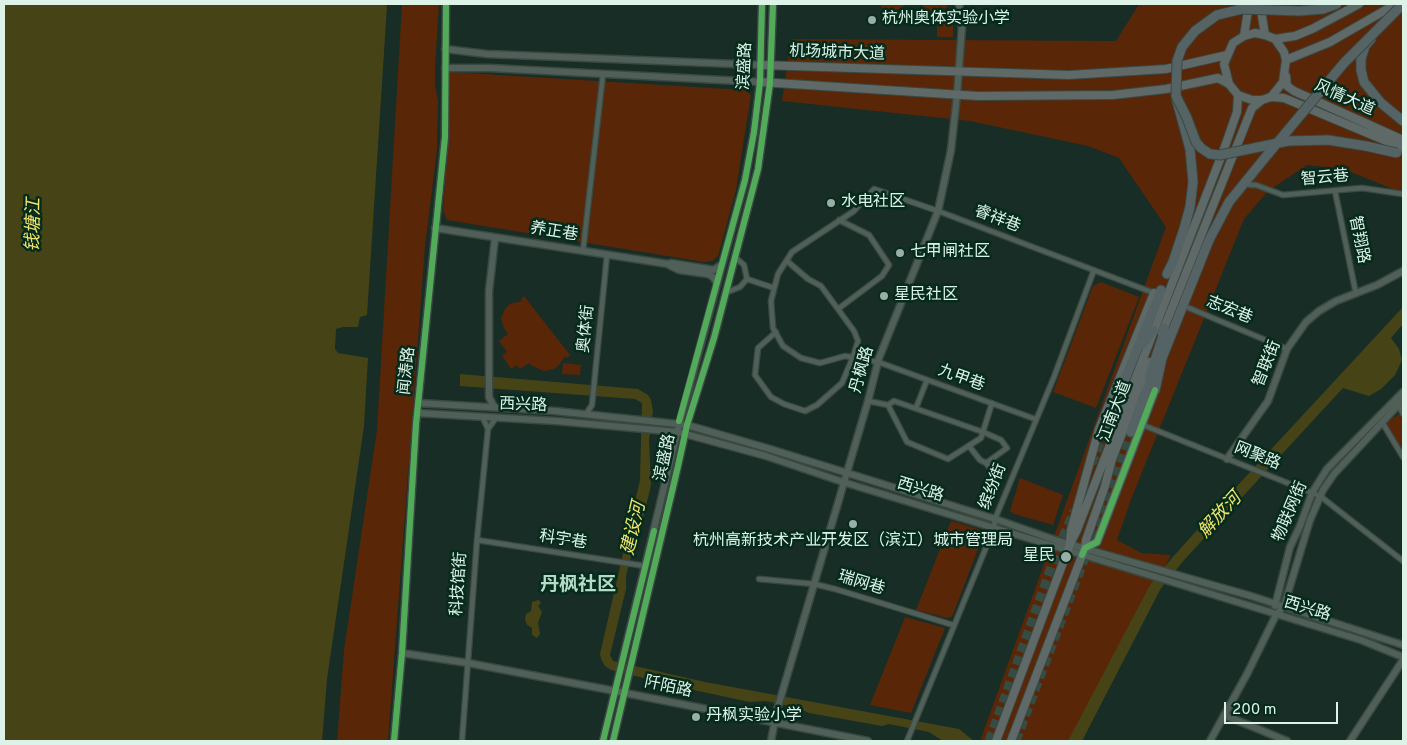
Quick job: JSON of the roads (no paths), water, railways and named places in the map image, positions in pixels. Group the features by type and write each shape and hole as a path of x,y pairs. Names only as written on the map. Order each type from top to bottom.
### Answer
{"highway":[{"path":"1167,274 1184,229 1190,207 1193,182 1190,149 1176,96 1177,61 1182,47 1195,31 1217,15 1242,9 1299,11 1323,9 1337,4"},
{"path":"1403,6 1365,46 1361,59 1361,70 1364,82 1371,92 1403,121"},
{"path":"1144,395 1168,345 1209,240 1229,202 1329,80 1357,49 1403,6"},
{"path":"1176,96 1196,142 1210,154 1220,155 1288,141 1328,140 1401,153"},
{"path":"1153,330 1144,342 1109,425 1150,318 1157,292"},
{"path":"1135,337 1150,318"},
{"path":"1130,432 1144,395 1164,328"},
{"path":"1156,390 1162,358"}],"main road":[{"name":"闻涛路","path":"394,741 402,652 417,413 430,300 435,228 445,137 444,49 446,4"},
{"name":"滨盛路","path":"603,741 645,566 721,266 745,180 754,132 760,82 762,4"},
{"name":"滨盛路","path":"613,741 632,665 681,430 687,425 714,338 758,169 770,83 773,4"},
{"name":"丹枫路","path":"771,741 776,710 878,362 938,211 951,150 957,95 962,27 959,4"},
{"path":"1244,36 1249,4"},
{"path":"1260,4 1265,35"},
{"path":"1275,40 1295,36 1312,29 1359,4"},
{"path":"1286,60 1330,42 1396,4"},
{"path":"1255,33 1265,35 1275,40 1284,52 1286,60 1285,73 1283,82 1271,97 1262,100 1252,100 1238,95 1229,84 1224,64 1234,43 1244,36 1255,33"},
{"name":"机场城市大道","path":"444,49 487,54 1032,75 1104,74 1166,69 1227,55"},
{"path":"445,68 490,68 760,82"},
{"name":"风情大道","path":"1285,73 1288,86 1294,91 1403,140"},
{"name":"机场城市大道","path":"760,82 957,95 1112,95 1166,89 1218,78 1229,84"},
{"name":"江南大道","path":"996,741 1069,546 1078,530 1231,129 1238,104 1238,95"},
{"name":"风情大道","path":"1271,97 1284,98 1318,111 1401,153"},
{"name":"江南大道","path":"1011,741 1084,552 1086,540 1105,486 1112,459 1252,108 1262,100"},
{"name":"养正巷","path":"435,228 668,264 714,270 721,266"},
{"path":"494,408 489,397 489,292 495,238"},
{"path":"1187,246 1191,249 1193,256"},
{"name":"养正巷","path":"668,264 680,270 708,274 717,283"},
{"name":"智联街","path":"1227,459 1268,401 1288,349 1298,332 1313,316 1332,303 1385,282 1403,270"},
{"path":"1069,546 1070,530 1099,429 1135,337 1157,292"},
{"path":"1084,552 1097,542 1156,390"},
{"name":"物联网街","path":"1276,615 1274,603 1290,547 1312,492 1327,469 1399,402 1403,392"},
{"path":"481,407 489,397"},
{"name":"西兴路","path":"418,403 586,414 653,421 994,528 1069,546"},
{"name":"西兴路","path":"417,413 556,421 652,430 681,430"},
{"name":"物联网街","path":"1210,741 1247,674 1276,615 1284,606 1310,520 1320,496 1334,474 1380,419"},
{"name":"西兴路","path":"687,425 995,519 1155,577 1361,640 1403,658"},
{"name":"西兴路","path":"1084,552 1160,569 1284,606 1403,645"},
{"name":"阡陌路","path":"402,652 615,691 868,741"},
{"path":"1350,741 1403,658"},
{"path":"1224,715 1286,741"}],"street":[{"path":"583,252 602,74"},
{"name":"智云巷","path":"1250,185 1256,185 1283,195 1362,188 1403,194"},
{"name":"睿祥巷","path":"839,220 854,210 874,189 1157,292"},
{"name":"智翔路","path":"1335,191 1356,294"},
{"path":"787,261 808,279 821,286 854,331 858,341 842,383 817,405 805,411 784,404 771,397 755,375 758,348 776,332 773,328 770,301 778,274 792,252 839,220 869,235 889,265 882,276 838,309"},
{"name":"奥体街","path":"586,414 592,405 607,255"},
{"path":"725,293 740,288 747,278 744,265 735,257"},
{"name":"缤纷街","path":"907,741 994,528 995,519 1035,419 1054,377 1094,270"},
{"path":"747,278 774,288"},
{"name":"志宏巷","path":"1189,308 1288,349"},
{"name":"九甲巷","path":"776,332 783,346 801,358 820,363 845,356 878,362 1035,419"},
{"path":"916,408 927,380"},
{"path":"868,401 888,405 894,401 1001,440 1007,448 986,463"},
{"path":"1399,402 1403,414"},
{"path":"888,405 907,442 948,458 981,438 992,403"},
{"path":"592,405 598,415"},
{"path":"483,418 488,429 496,418"},
{"path":"1380,419 1403,457"},
{"name":"网聚路","path":"1143,425 1320,496 1403,561"},
{"name":"科技馆街","path":"462,741 477,540 488,429"},
{"path":"969,446 995,474"},
{"name":"科宇巷","path":"477,540 645,566"},
{"name":"瑞网巷","path":"759,579 814,584 953,625"}],"water":[{"name":"钱塘江","path":"4,4 384,4 387,6 367,315 360,317 358,327 336,329 335,349 338,353 368,358 364,426 327,679 322,741 4,741"},
{"name":"解放河","path":"1403,307 1403,324 1391,338 1399,349 1402,360 1395,375 1381,389 1369,396 1343,388 1185,559 1161,588 1082,741 1068,741 1150,585 1226,498"},
{"name":"建设河","path":"460,374 638,389 648,395 651,400 653,411 649,439 651,485 638,540 633,548 626,576 626,589 610,655 613,661 705,682 959,729 974,741 943,741 929,732 889,724 882,726 809,713 798,708 766,701 750,702 684,688 657,685 648,679 611,670 605,666 600,654 640,480 642,403 635,399 460,386"},
{"path":"539,600 541,603 538,606 542,612 538,623 540,634 537,638 532,635 532,628 527,625 525,619 526,614 531,611 532,602"}],"tunnel":[{"path":"1092,464 1107,424"},
{"path":"1016,741 1131,432"},
{"path":"989,741 1055,556 1074,511"}],"place":[{"name":"杭州奥体实验小学","path":"872,20"},
{"name":"水电社区","path":"831,203"},
{"name":"七甲闸社区","path":"900,253"},
{"name":"星民社区","path":"884,296"},
{"name":"杭州高新技术产业开发区（滨江）城市管理局","path":"853,524"},
{"name":"星民","path":"1066,557"},
{"name":"丹枫实验小学","path":"696,717"}],"district":[{"name":"丹枫社区","path":"578,586"}]}
